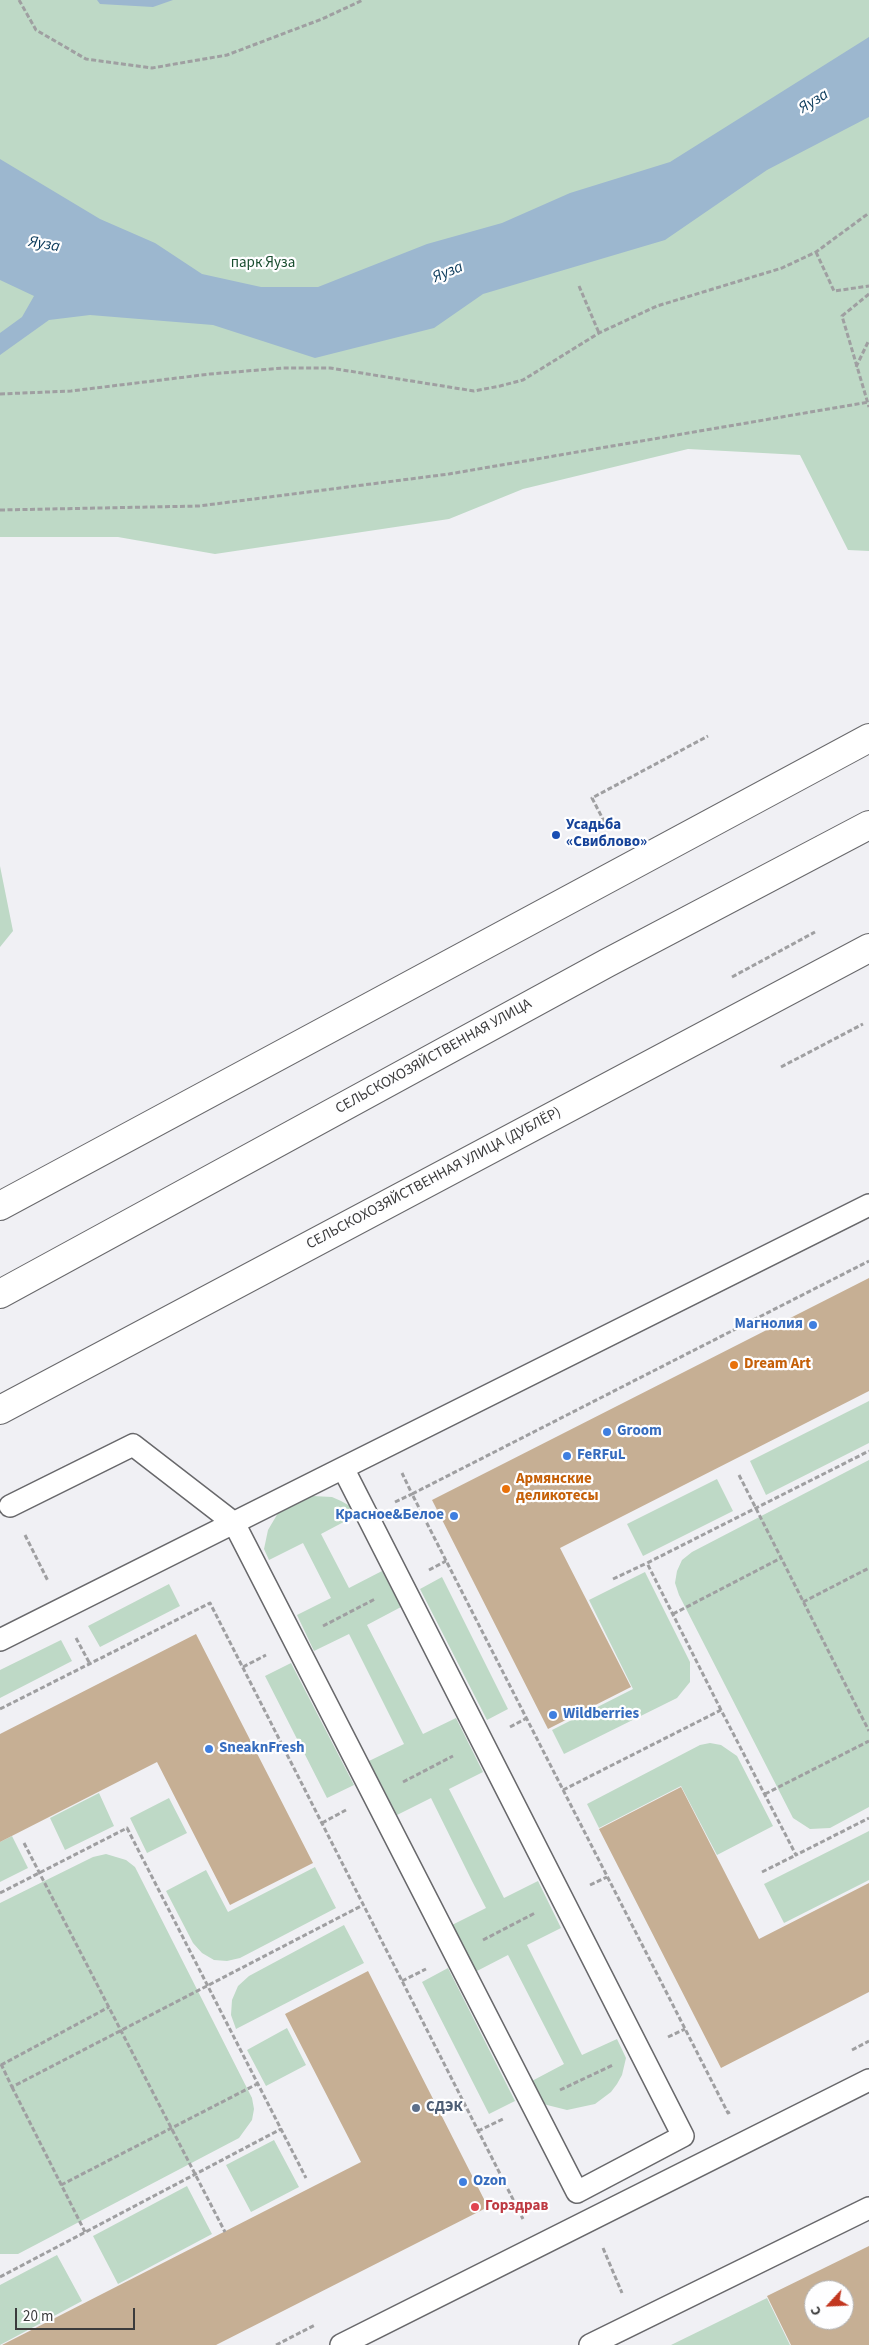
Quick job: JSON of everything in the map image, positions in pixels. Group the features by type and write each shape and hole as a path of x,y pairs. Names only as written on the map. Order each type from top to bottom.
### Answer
{"main road":[{"path":"0,1206 574,895 869,738"},
{"name":"СЕЛЬСКОХОЗЯЙСТВЕННАЯ УЛИЦА","path":"0,1294 607,963 869,825"},
{"name":"СЕЛЬСКОХОЗЯЙСТВЕННАЯ УЛИЦА (ДУБЛЁР)","path":"0,1410 869,948"}],"lane":[{"path":"0,1640 869,1205"},
{"path":"10,1506 133,1445 234,1523 577,2192 684,2136 343,1468"},
{"path":"341,2345 869,2080"},
{"path":"590,2345 869,2208"}],"path":[{"path":"19,0 36,30 86,59 152,68 227,55 322,20 363,0"},
{"path":"0,394 71,391 210,374 283,368 330,368 474,391 500,386 523,380 599,333 656,306 782,268 816,252 869,213"},
{"path":"816,252 834,291 869,286"},
{"path":"579,286 599,333"},
{"path":"0,510 208,505 449,474 869,404 856,367 842,316 869,294"},
{"path":"856,367 869,340"},
{"path":"608,829 592,798 708,736"},
{"path":"732,977 816,932"},
{"path":"781,1067 863,1024"},
{"path":"367,1516 869,1261"},
{"path":"388,1446 728,2113 736,2109"},
{"path":"613,1578 647,1563 869,1450"},
{"path":"739,1476 869,1731"},
{"path":"673,1614 781,1558"},
{"path":"243,1667 446,1561"},
{"path":"647,1563 796,1855"},
{"path":"802,1602 869,1568"},
{"path":"0,1709 210,1603 523,2219"},
{"path":"563,1790 721,1710"},
{"path":"322,1823 527,1718"},
{"path":"765,1794 869,1741"},
{"path":"762,1872 869,1818"},
{"path":"0,1893 127,1828 306,2178"},
{"path":"24,1843 225,2232"},
{"path":"402,1981 607,1876"},
{"path":"12,2087 363,1905"},
{"path":"85,2232 0,2065 109,2007"},
{"path":"478,2131 685,2029"},
{"path":"847,2052 869,2041"},
{"path":"62,2185 257,2084"},
{"path":"0,2277 281,2130"},
{"path":"591,2219 635,2323"}],"green space":[{"name":"парк Яуза","path":"0,0 869,0 869,551 848,550 800,455 688,449 523,489 449,519 215,554 118,537 0,537"},
{"path":"0,866 13,931 0,947"},
{"path":"869,1401 869,1443 766,1495 750,1461"},
{"path":"869,1460 869,1807 830,1828 810,1829 793,1818 679,1595 675,1583 677,1571 682,1560 692,1552"},
{"path":"717,1479 733,1511 643,1556 627,1524"},
{"path":"303,1497 332,1497 341,1501 350,1506 355,1516 321,1534 349,1588 382,1571 401,1607 367,1625 423,1734 456,1718 483,1772 449,1789 504,1898 538,1881 561,1928 527,1945 582,2055 617,2039 626,2058 622,2075 617,2084 611,2092 595,2104 567,2110 539,2101 530,2082 564,2064 508,1955 475,1972 452,1925 486,1908 431,1798 397,1815 369,1761 404,1744 349,1634 314,1651 297,1615 331,1598 303,1543 269,1560 264,1549 268,1530 278,1513 285,1506"},
{"path":"645,1572 690,1662 690,1682 677,1698 564,1754 552,1730 633,1689 589,1600"},
{"path":"442,1577 508,1709 487,1720 420,1589"},
{"path":"169,1584 180,1606 100,1647 88,1626"},
{"path":"61,1640 72,1661 0,1698 0,1670"},
{"path":"291,1663 354,1785 327,1798 265,1676"},
{"path":"710,1743 721,1745 737,1756 773,1826 717,1855 681,1786 599,1828 587,1804 700,1745"},
{"path":"99,1793 114,1826 65,1850 50,1818"},
{"path":"169,1798 187,1833 147,1853 130,1818"},
{"path":"869,1831 869,1880 784,1923 764,1884"},
{"path":"12,1836 28,1868 0,1882 0,1842"},
{"path":"106,1854 126,1860 135,1867 252,2098 254,2109 252,2120 239,2138 18,2254 0,2254 0,1903 93,1857"},
{"path":"315,1867 336,1908 240,1958 227,1961 214,1960 202,1953 193,1943 166,1891 206,1870 228,1912"},
{"path":"344,1925 364,1963 236,2029 231,2015 232,2000 238,1986 249,1976"},
{"path":"448,1968 515,2101 489,2114 422,1982"},
{"path":"287,2028 306,2065 266,2086 247,2050"},
{"path":"274,2140 299,2187 251,2212 226,2165"},
{"path":"187,2186 212,2234 118,2284 93,2236"},
{"path":"57,2255 82,2301 0,2345 0,2285"},
{"path":"767,2298 790,2345 671,2345"}],"water":[{"path":"97,0 173,0 153,7 100,4"},
{"name":"Яуза","path":"869,37 869,117 767,170 665,240 483,294 434,328 315,358 213,325 90,315 49,320 0,355 0,333 22,317 34,296 0,280 0,159 100,219 155,243 202,274 261,287 318,287 427,244 502,223 570,193 670,162"}],"building":[{"path":"869,1278 869,1391 560,1548 631,1687 548,1729 432,1500"},
{"path":"196,1634 313,1863 230,1905 157,1762 0,1842 0,1734"},
{"path":"681,1787 759,1939 869,1883 869,1992 721,2068 599,1829"},
{"path":"368,1971 488,2207 216,2345 2,2345 361,2162 285,2014"},
{"path":"869,2246 869,2345 791,2345 767,2296"}],"place":[{"name":"Усадьба «Свиблово»","path":"556,835"},
{"name":"Магнолия","path":"813,1325"},
{"name":"Dream Art","path":"734,1365"},
{"name":"Groom","path":"607,1432"},
{"name":"FeRFuL","path":"567,1456"},
{"name":"Армянские деликотесы","path":"506,1489"},
{"name":"Красное&Белое","path":"454,1516"},
{"name":"Wildberries","path":"553,1715"},
{"name":"SneaknFresh","path":"209,1749"},
{"name":"СДЭК","path":"416,2108"},
{"name":"Ozon","path":"463,2182"},
{"name":"Горздрав","path":"475,2207"}]}
